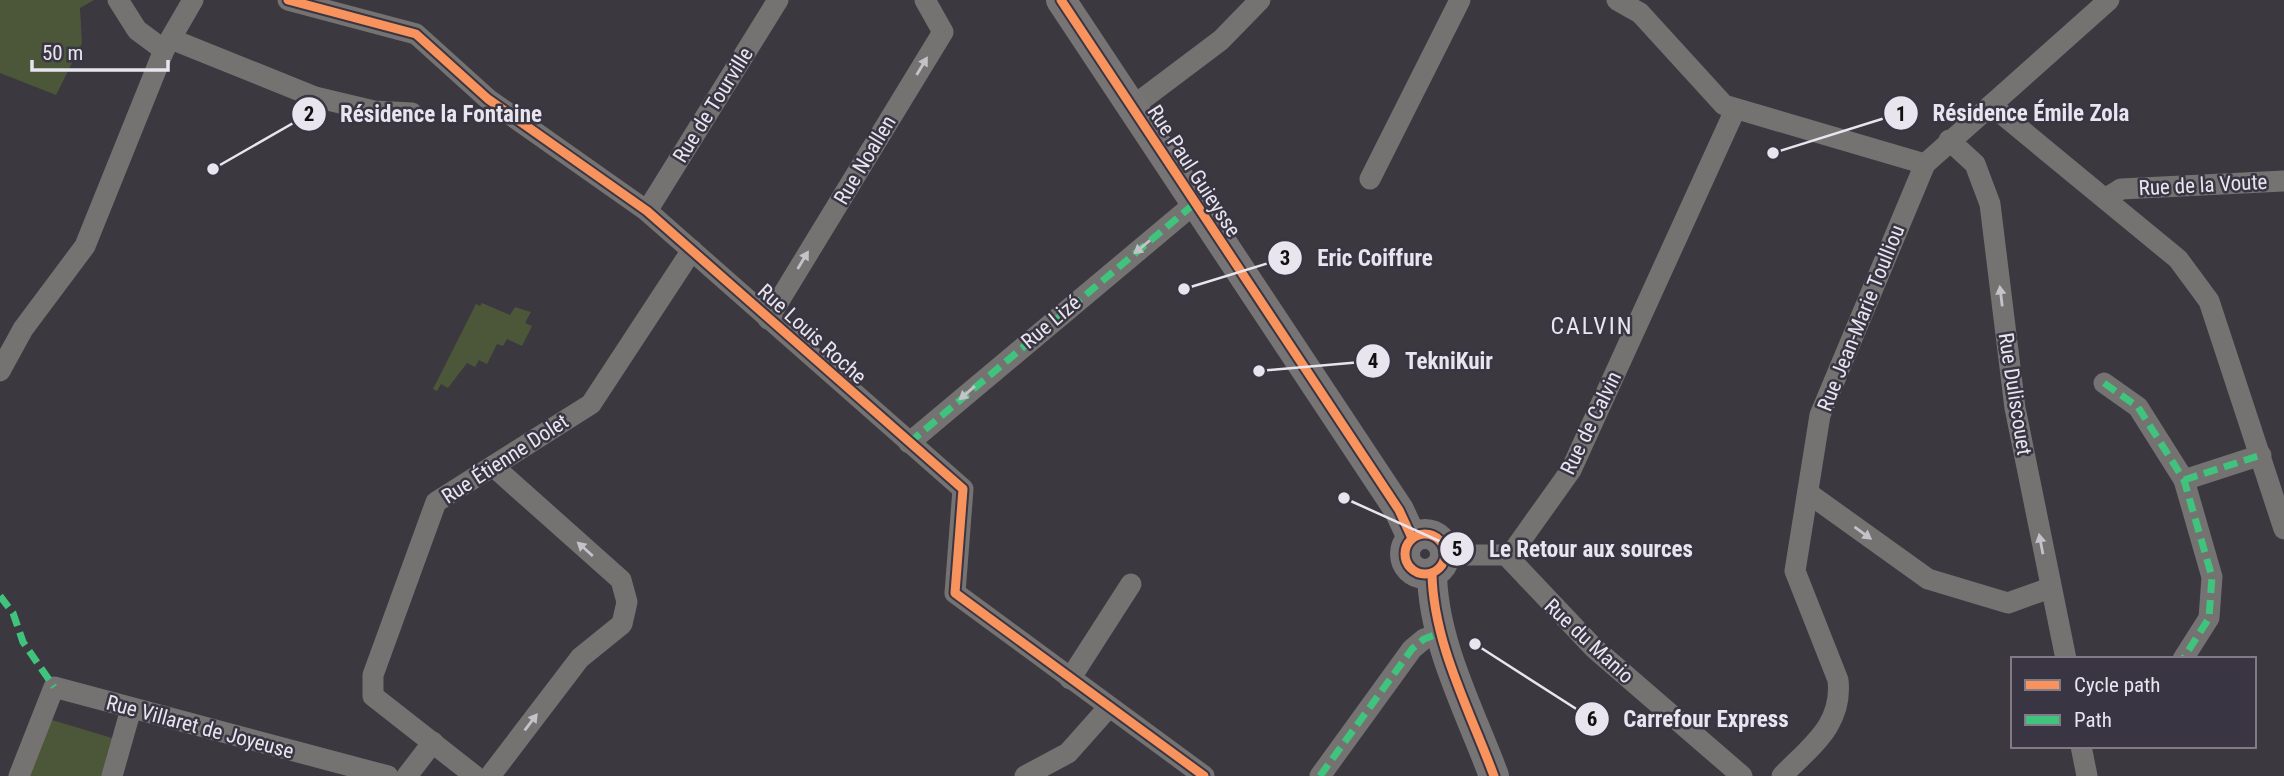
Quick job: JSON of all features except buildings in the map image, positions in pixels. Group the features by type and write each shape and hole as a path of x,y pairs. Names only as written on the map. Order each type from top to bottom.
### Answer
{"main road":[{"name":"Rue Paul Guieysse","path":"1061,0 1399,510 1412,538 1406,545 1407,564 1414,571 1439,564"},
{"path":"1439,564 1433,595 1440,633 1494,776"}],"street":[{"path":"118,0 137,30 167,45 314,97 374,111 412,113"},
{"path":"0,371 23,329 85,246 167,45 193,0"},
{"name":"Rue Louis Roche","path":"288,0 416,34 488,99 647,211 963,489 955,593 1204,776"},
{"name":"Rue de Tourville","path":"647,211 778,0"},
{"name":"Rue Noallen","path":"768,319 943,32 925,0"},
{"path":"1132,107 1221,40 1260,0"},
{"path":"1370,179 1460,0"},
{"path":"1617,0 1640,13 1724,104 1735,110 1925,164 2109,0"},
{"path":"1991,105 2178,258 2209,301 2284,529"},
{"name":"Rue de Calvin","path":"1506,555 1514,550 1572,470 1735,110"},
{"name":"Rue Duliscouet","path":"1949,140 1975,163 1990,204 2015,408 2066,657"},
{"name":"Rue Jean-Marie Toulliou","path":"1782,776 1833,723 1840,698 1838,680 1795,571 1820,415 1925,164"},
{"name":"Rue de la Voute","path":"2105,199 2120,189 2284,181"},
{"name":"Rue Lizé","path":"909,443 1194,204"},
{"name":"Rue Étienne Dolet","path":"433,742 373,695 373,674 436,502 591,404 692,250"},
{"path":"2104,383 2138,407 2184,480 2212,578 2209,618 2184,657"},
{"path":"2184,480 2261,455"},
{"path":"490,776 580,658 622,624 627,602 621,580 493,467"},
{"path":"1808,493 1928,579 2008,603 2050,588"},
{"path":"1439,564 1506,555"},
{"name":"Rue du Manio","path":"1506,555 1594,648 1742,776"},
{"path":"1070,679 1131,584"},
{"path":"1320,776 1412,649 1424,639 1440,633"},
{"name":"Rue Villaret de Joyeuse","path":"19,776 54,687 388,776"},
{"path":"1025,776 1068,753 1108,708"},
{"path":"112,776 131,709"},
{"path":"407,776 433,742 475,776"},
{"path":"2081,748 2087,776"}],"green space":[{"path":"0,0 94,0 80,8 82,43 56,95 0,73"},
{"path":"482,303 510,315 515,307 531,312 525,323 532,326 522,346 507,339 503,346 497,344 487,364 479,360 475,367 467,363 448,388 441,384 437,391 433,389 476,304 480,306"},
{"path":"42,717 122,741 112,776 19,776"}],"marked path":[{"path":"909,443 1194,204"},
{"path":"2104,383 2138,407 2184,480 2212,577 2209,618 2184,657"},
{"path":"2184,480 2261,455"},
{"path":"0,596 13,613 23,642 54,687"},
{"path":"1320,776 1412,649 1424,639 1440,633"}],"cycle path":[{"path":"288,0 416,34 488,99 647,211 963,489 955,593 1204,776"},
{"path":"1061,0 1399,510 1412,538"},
{"path":"1425,534 1439,540 1445,554 1439,568 1425,574 1411,568 1405,554 1411,540 1425,534"},
{"path":"1432,573 1434,599 1446,651 1494,776"}],"place":[{"name":"Résidence Émile Zola","path":"1773,153"},
{"name":"Résidence la Fontaine","path":"213,169"},
{"name":"Eric Coiffure","path":"1184,289"},
{"name":"TekniKuir","path":"1259,371"},
{"name":"Le Retour aux sources","path":"1344,498"},
{"name":"Carrefour Express","path":"1475,644"}],"district":[{"name":"CALVIN","path":"1592,326"}]}
